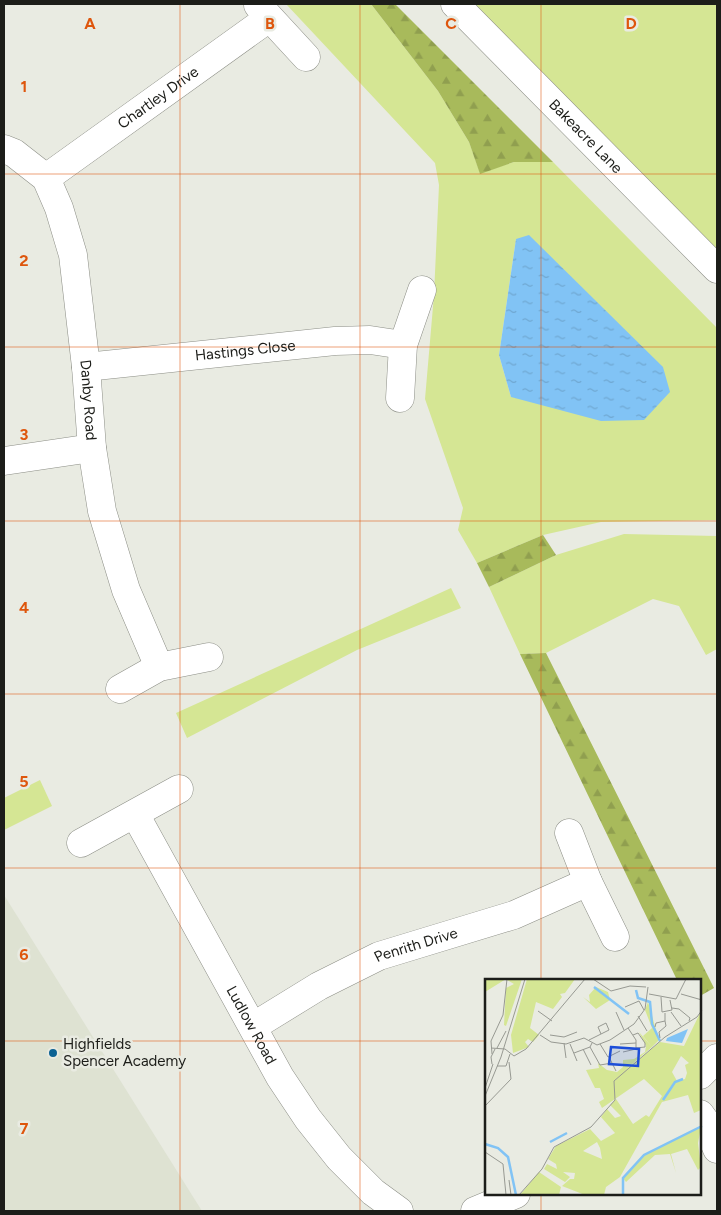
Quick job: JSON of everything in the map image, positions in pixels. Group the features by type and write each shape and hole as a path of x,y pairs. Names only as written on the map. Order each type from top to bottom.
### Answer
{"street":[{"name":"Bakeacre Lane","path":"455,4 717,269"},
{"path":"263,11 306,57"},
{"name":"Chartley Drive","path":"46,178 263,11"},
{"name":"Danby Road","path":"4,149 14,153 46,178 59,208 73,255 86,368 92,448 102,511 126,590 159,667"},
{"path":"400,398 403,345 422,290"},
{"name":"Hastings Close","path":"86,368 334,341 370,340 403,345"},
{"path":"4,461 92,448"},
{"path":"120,689 159,667 209,657"},
{"path":"81,843 179,789"},
{"name":"Ludlow Road","path":"135,814 254,1026 280,1077 308,1119 339,1158 373,1192 399,1211"},
{"path":"568,833 588,882 615,937"},
{"name":"Penrith Drive","path":"254,1026 319,986 379,956 514,914 588,882"},
{"path":"701,1074 717,1058"},
{"path":"701,1115 717,1149"},
{"path":"475,1211 514,1195"}],"shaded area":[{"name":"Highfields Spencer Academy","path":"4,895 202,1211 4,1211"}],"green space":[{"path":"286,4 371,4 438,91 469,142 480,173 514,162 553,162 717,328 717,520 601,522 543,535 477,563 458,530 463,508 425,399 434,295 439,185 435,163","holes":["516,239 511,397 499,355"]},
{"path":"371,4 395,4 553,162 514,162 480,174 469,142 438,91"},
{"path":"457,4 717,4 717,267"},
{"path":"624,534 717,536 717,649 706,655 679,606 653,599 546,653 520,654 489,587 556,555"},
{"path":"543,535 556,555 489,587 477,563"},
{"path":"451,588 461,608 357,650 187,738 176,713"},
{"path":"546,653 714,988 701,995 701,979 677,979 520,654"},
{"path":"40,780 52,806 4,830 4,798"}],"water":[{"path":"529,235 663,367 670,392 644,420 601,421 511,397 499,355 516,239"}],"place":[{"name":"Highfields Spencer Academy","path":"53,1053"}]}
